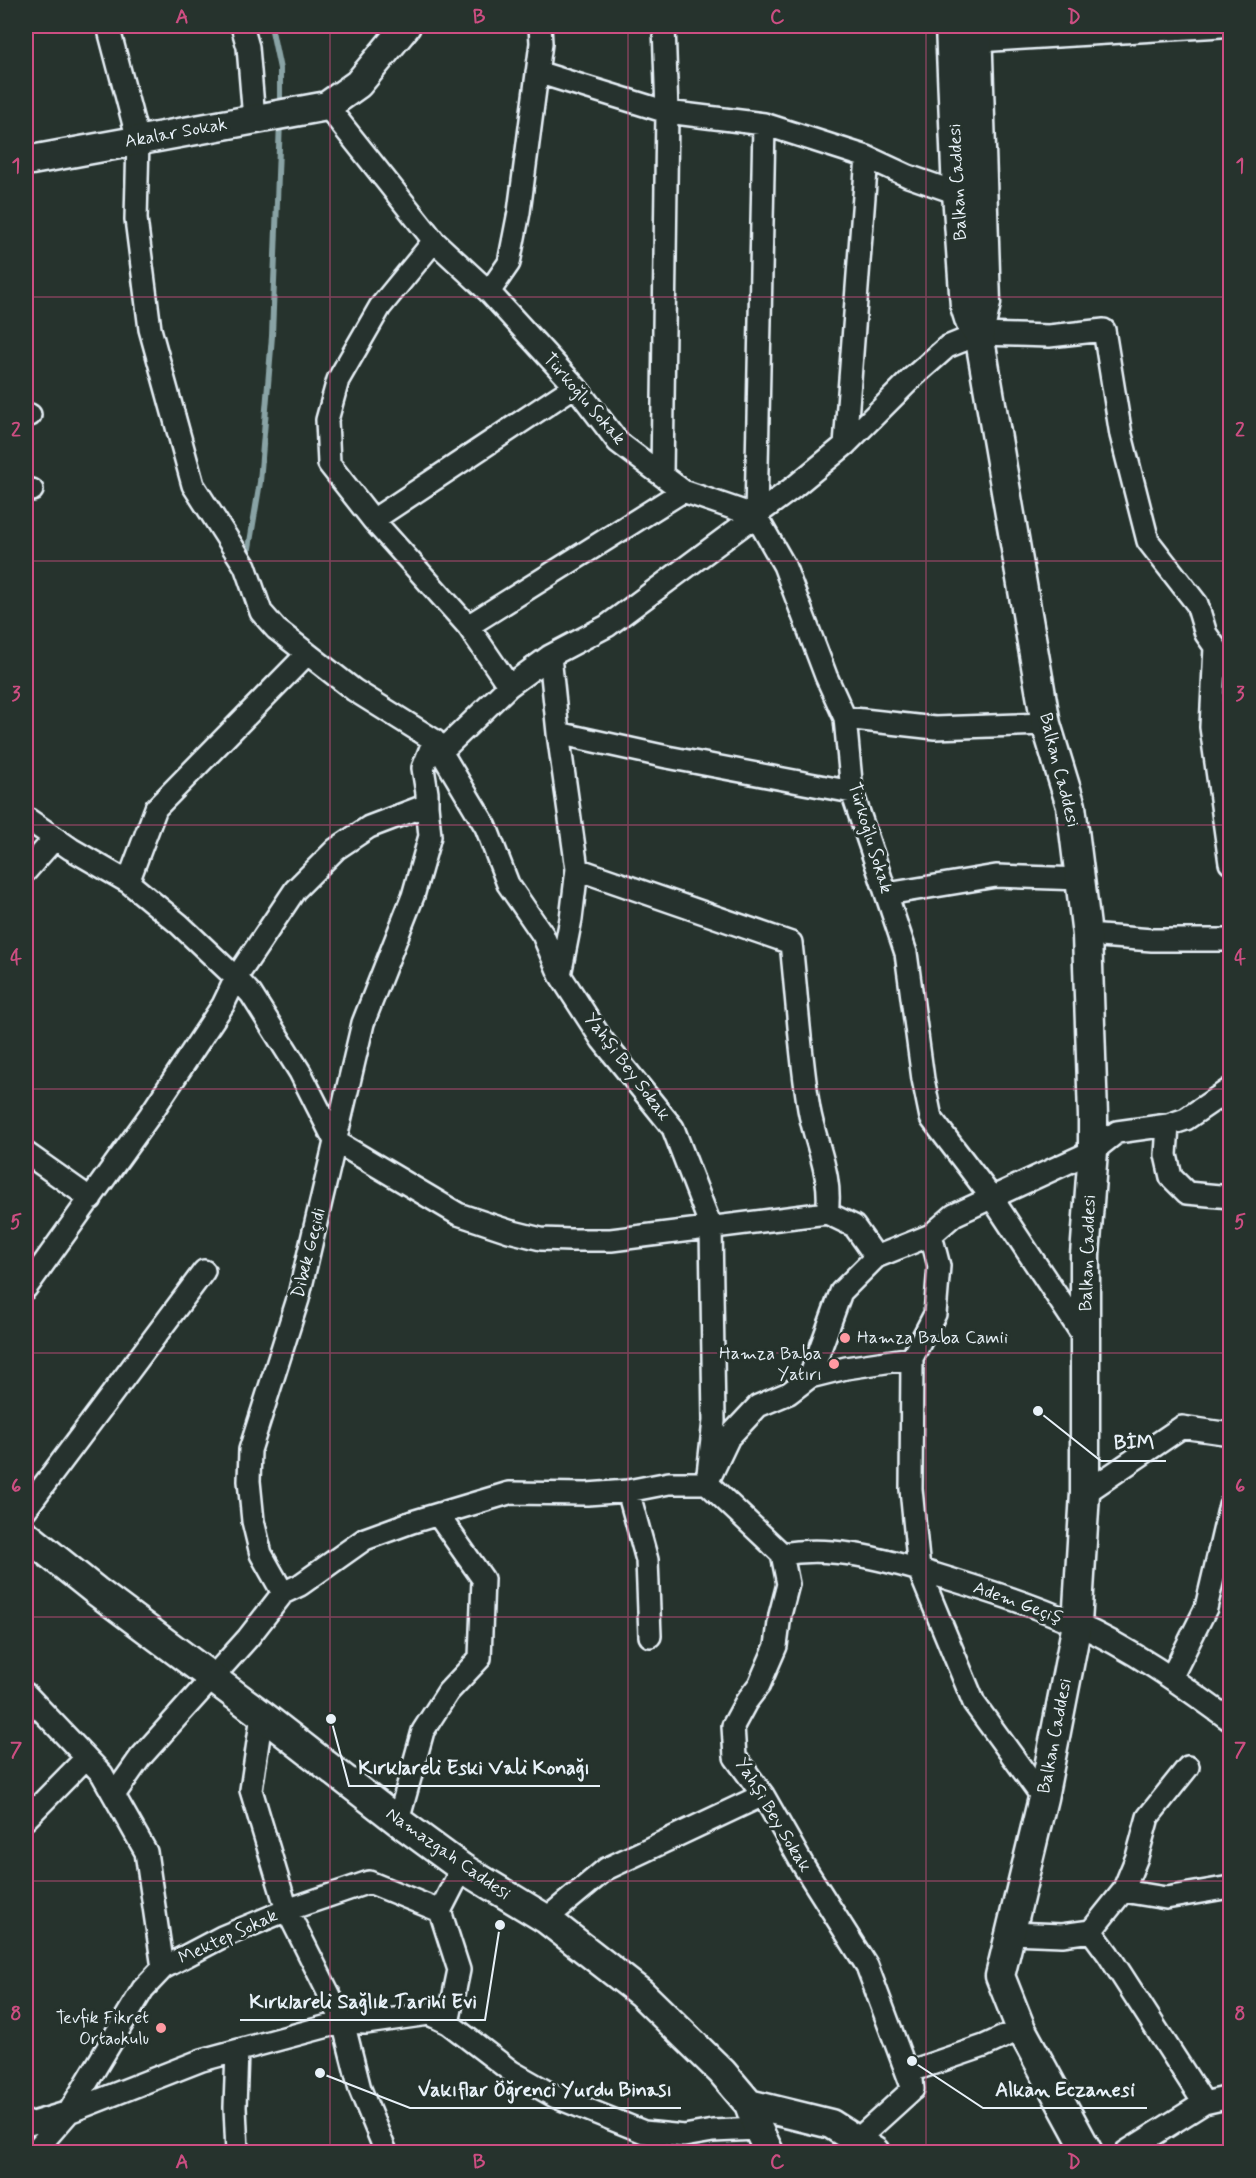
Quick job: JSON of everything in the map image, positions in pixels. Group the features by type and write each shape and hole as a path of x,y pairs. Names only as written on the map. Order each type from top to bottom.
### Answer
{"main road":[{"path":"327,106 358,84 406,26"},
{"name":"Balkan Caddesi","path":"951,26 957,193 965,306 970,322 979,334"},
{"name":"Balkan Caddesi","path":"977,33 986,303 979,334 1046,724 1071,806 1087,935 1093,1150 1085,1255 1085,1493 1077,1624 1043,1798 1000,1976 1021,2029 1088,2152"},
{"name":"Akalar Sokak","path":"26,161 327,106"},
{"name":"Namazgah Caddesi","path":"26,1535 96,1591 262,1714 462,1868 546,1918 641,1993 722,2073 759,2128"},
{"path":"759,2128 831,2124 866,2146"}],"street":[{"path":"108,26 138,140 136,219 150,329 193,485 245,566 261,612 276,629 354,690 434,740 444,749 509,686 550,656 607,626 756,516 845,445 913,377 947,347 979,334 1049,336 1104,330 1121,435 1148,542 1197,604 1206,634 1230,668"},
{"path":"242,26 249,47 257,119"},
{"path":"489,291 509,263 519,212 541,43 540,26"},
{"path":"662,476 667,112 664,26"},
{"path":"977,33 1221,26"},
{"path":"537,72 667,112 764,124 867,157 908,176 957,193"},
{"name":"Türkoğlu Sokak","path":"327,106 434,241 489,291 575,386 618,442 683,491 756,516 784,565 826,676 845,718 852,792 906,953 922,1079 931,1118 992,1198 1086,1340"},
{"path":"756,516 764,124"},
{"path":"845,445 867,157"},
{"path":"434,241 380,307 338,380 327,420 329,464 373,520 468,626 509,686"},
{"path":"373,520 575,386"},
{"path":"468,626 683,491"},
{"path":"1215,647 1211,727 1230,863"},
{"path":"128,882 156,808 307,654"},
{"path":"550,656 577,868 571,919 560,975"},
{"path":"845,718 935,728 1046,724"},
{"path":"558,733 667,757 852,792"},
{"name":"Dibek Geçidi","path":"283,1593 261,1554 258,1543 249,1481 250,1450 298,1299 363,1023 413,897 430,836 423,768 434,740"},
{"name":"Yahşi Bey Sokak","path":"434,740 486,827 508,884 543,935 560,975 602,1040 673,1128 711,1227 714,1421 707,1483"},
{"path":"26,1288 188,1060 223,1005 236,978 295,890 336,849 369,827 427,805"},
{"path":"26,818 71,849 128,882 179,924 236,978 251,994 300,1072 335,1141 458,1214 541,1239 611,1240 828,1213 854,1226 876,1257"},
{"path":"26,871 55,838"},
{"path":"577,868 791,942 810,1110 826,1169 828,1213"},
{"path":"887,894 996,876 1081,879"},
{"path":"1087,935 1152,940 1230,940"},
{"path":"810,1377 841,1292 876,1257 931,1235 954,1215 1093,1150 1117,1132 1168,1125 1186,1119 1230,1089"},
{"path":"1168,1125 1166,1155 1171,1177 1187,1193 1230,1197"},
{"path":"26,1153 91,1199"},
{"path":"931,1235 939,1266 935,1314 912,1358 911,1489 919,1570 974,1703 1043,1798"},
{"path":"26,1509 204,1271"},
{"path":"707,1483 729,1437 758,1406 789,1393 810,1377 846,1368 912,1358"},
{"path":"1085,1493 1182,1426 1230,1434"},
{"path":"114,1795 140,1758 248,1638 283,1593 300,1585 365,1539 509,1493 587,1494 628,1491 669,1483 707,1483 782,1554"},
{"path":"628,1491 647,1560 650,1636"},
{"path":"1171,1678 1206,1608 1227,1539 1230,1505"},
{"path":"399,1821 423,1731 448,1692 480,1658 483,1579 438,1515"},
{"name":"Adem Geçiş","path":"782,1554 800,1551 855,1554 967,1584 1077,1624 1171,1678 1230,1720"},
{"name":"Yahşi Bey Sokak","path":"782,1554 788,1584 780,1615 776,1646 759,1685 746,1702 733,1726 735,1757 763,1795 803,1865 867,1965 913,2089"},
{"path":"26,1694 102,1774 146,1852 163,1968"},
{"path":"262,1714 251,1790 287,1910 343,2022 360,2089 386,2152"},
{"path":"26,1819 86,1758"},
{"path":"1010,1934 1062,1935 1090,1931 1123,1891 1137,1857 1148,1816 1188,1767"},
{"path":"546,1918 606,1869 763,1795"},
{"path":"448,2023 459,1970 440,1911 462,1868"},
{"name":"Mektep Sokak","path":"34,2152 69,2112 143,1989 163,1968 222,1937 287,1910 369,1882 440,1911"},
{"path":"1123,1891 1166,1898 1230,1887"},
{"path":"1090,1931 1108,1954 1204,2103"},
{"path":"26,2125 69,2112 202,2060 343,2022 366,2023 429,2014 448,2023 512,2072 556,2097 644,2132 688,2144 713,2131 759,2128"},
{"path":"866,2146 913,2089 911,2071 984,2046 1021,2029"},
{"path":"237,2051 235,2107 237,2152"},
{"path":"1126,2152 1204,2103 1230,2097"}],"waterway":[{"path":"271,26 280,69 280,108"},
{"path":"248,554 260,482 272,336 280,121"}],"place":[{"name":"Hamza Baba Camii","path":"845,1338"},
{"name":"Hamza Baba Yatırı","path":"834,1364"},
{"name":"BİM","path":"1038,1411"},
{"name":"Kırklareli Eski Vali Konağı","path":"331,1719"},
{"name":"Kırklareli Sağlık Tarihi Evi","path":"500,1925"},
{"name":"Tevfik Fikret Ortaokulu","path":"161,2028"},
{"name":"Alkan Eczanesi","path":"912,2061"},
{"name":"Vakıflar Öğrenci Yurdu Binası","path":"320,2073"}]}
